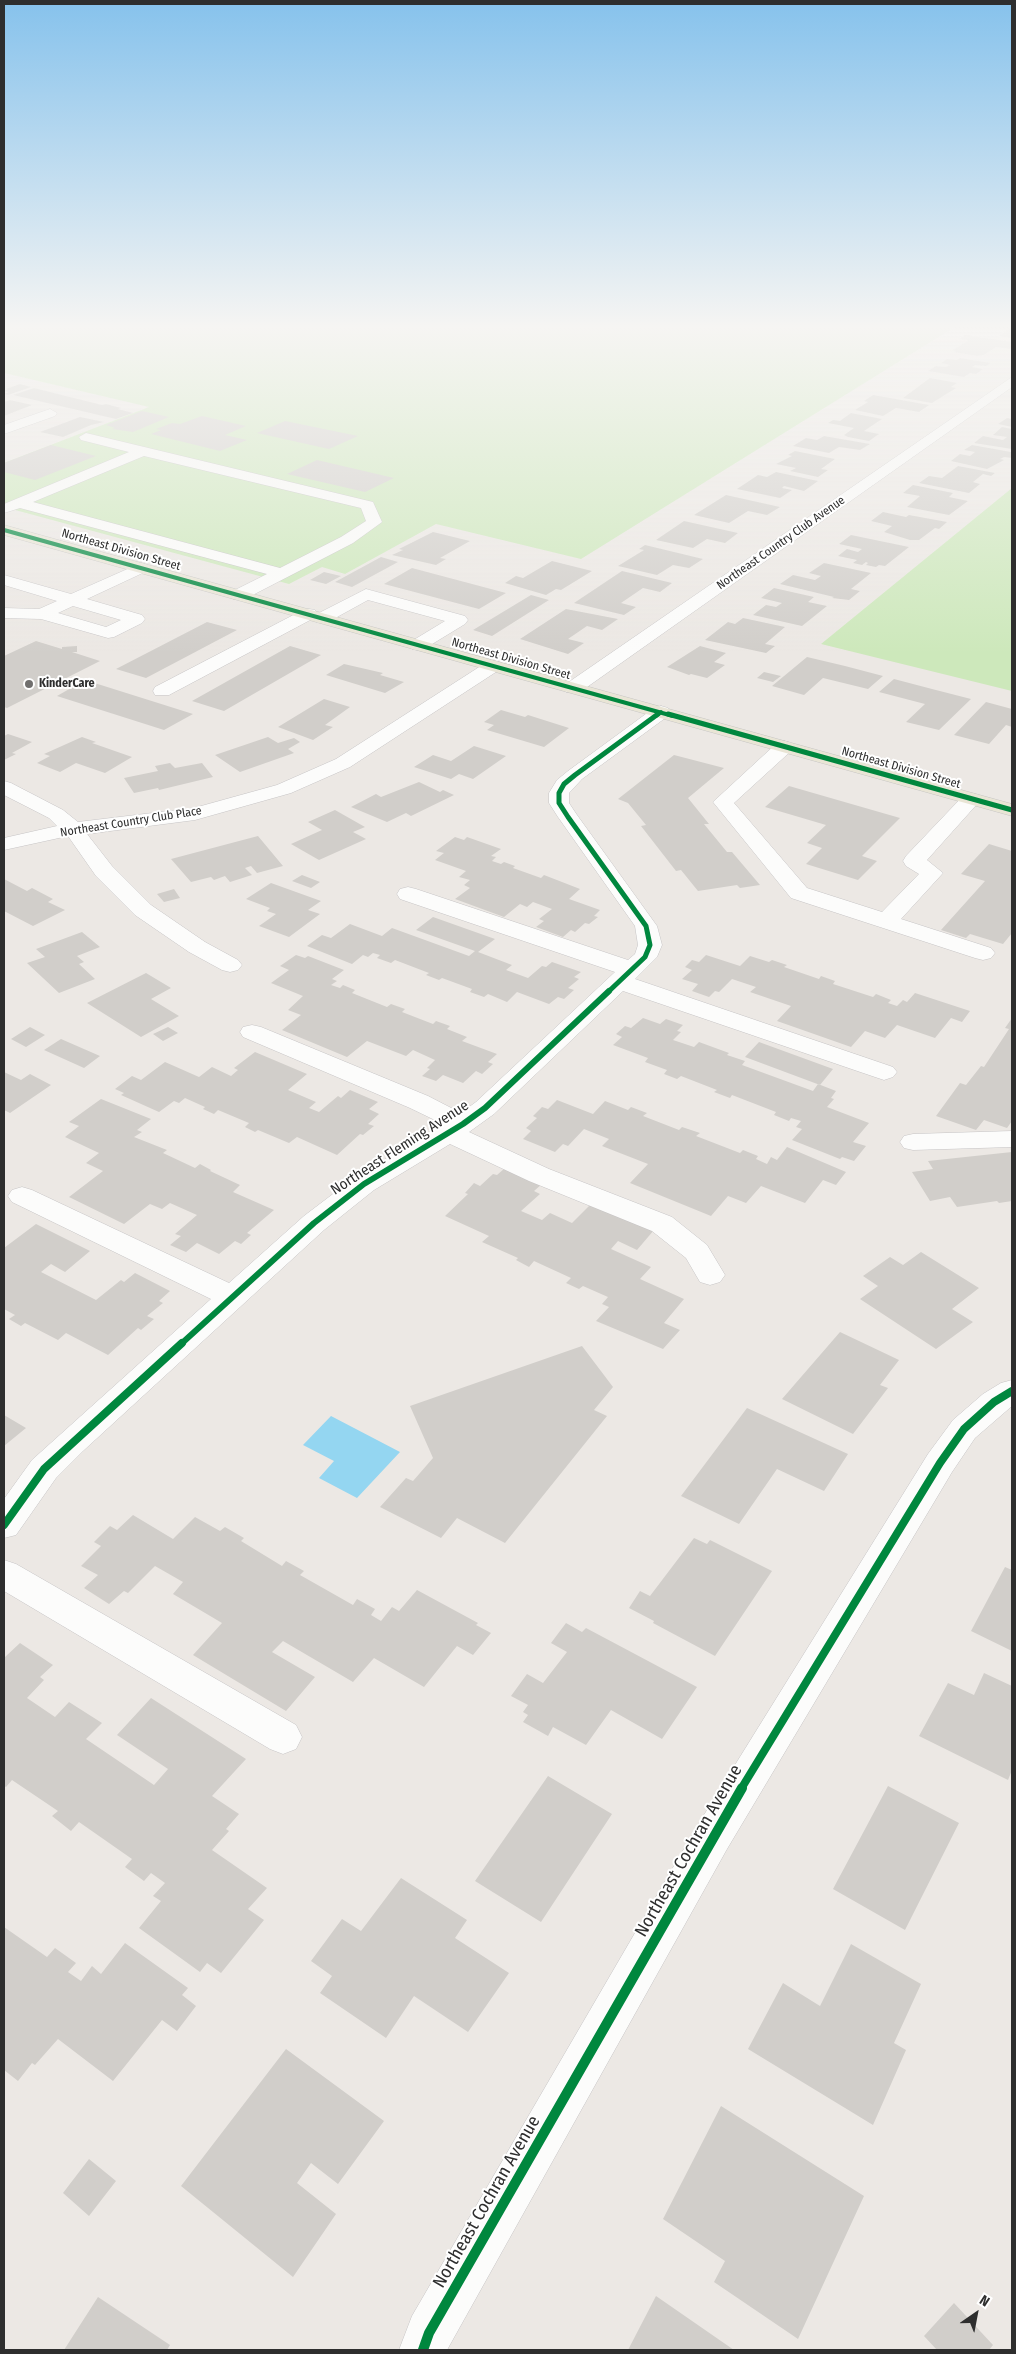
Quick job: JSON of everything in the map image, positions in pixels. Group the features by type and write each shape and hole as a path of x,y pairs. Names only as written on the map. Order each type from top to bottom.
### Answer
{"main road":[{"name":"Northeast Division Street","path":"5,530 1012,810"}],"street":[{"name":"Northeast Country Club Avenue","path":"573,688 935,435"},
{"path":"4,436 18,440"},
{"path":"86,437 368,505 374,522 347,540 239,595"},
{"path":"4,509 143,451"},
{"path":"19,503 281,573"},
{"path":"120,562 163,541"},
{"path":"42,614 140,568"},
{"path":"4,580 136,619 108,633 42,614 4,613"},
{"path":"162,691 315,616 366,594 459,620 418,645"},
{"name":"Northeast Country Club Place","path":"4,844 73,829 195,814 284,789 343,763 493,666"},
{"name":"Northeast Fleming Avenue","path":"4,1525 44,1469 342,1199 456,1129 485,1108 645,957 650,944 646,926 568,817 559,803 559,793 564,784 575,775 661,712"},
{"path":"784,747 722,802 799,892 983,953"},
{"path":"4,788 56,814 73,829 104,871 143,910 197,947 230,965"},
{"path":"886,921 932,873 914,861 971,799"},
{"path":"408,894 884,1072"},
{"path":"252,1032 419,1102 456,1129 539,1175 662,1224 696,1252 710,1275"},
{"path":"913,1142 1012,1139"},
{"path":"22,1196 232,1297"},
{"name":"Northeast Cochran Avenue","path":"423,2350 429,2333 713,1836 940,1463 964,1429 994,1402 1012,1391"},
{"path":"4,1574 283,1738"}],"green space":[{"path":"77,435 781,435 581,559 436,524 345,574 322,567 289,584 4,507 4,463"},
{"path":"1012,488 1012,691 821,644"}],"water":[{"path":"331,1416 400,1452 357,1498 319,1478 334,1461 303,1445"}],"building":[{"path":"53,435 68,435 63,437"},
{"path":"154,435 225,435 247,440 220,451"},
{"path":"265,435 358,436 329,449"},
{"path":"844,435 878,435 869,441"},
{"path":"993,435 1012,435 1012,449 974,443 983,436 1003,440 1007,437"},
{"path":"824,436 870,444 860,450 839,447 829,453 793,446 806,438 817,440"},
{"path":"51,445 96,456 35,480 4,472 4,463"},
{"path":"972,445 1011,452 1012,458 1004,457 1000,459 1004,460 987,469 951,461 960,454 970,456 975,452 964,450"},
{"path":"795,451 835,459 821,469 828,470 818,477 790,471 796,468 776,464 792,456 788,455"},
{"path":"317,460 394,478 365,492 287,474"},
{"path":"958,466 995,473 991,476 983,474 973,482 980,484 969,493 919,483 929,476 942,478"},
{"path":"776,472 818,481 804,491 784,486 782,488 792,490 780,498 737,489 758,475 767,477"},
{"path":"913,485 953,493 949,497 968,501 949,515 907,507 920,496 903,493"},
{"path":"726,495 780,507 767,515 748,511 729,523 694,515"},
{"path":"883,512 947,522 939,529 935,528 919,540 910,540 884,532 892,526 871,521"},
{"path":"684,521 738,533 725,543 707,539 693,548 656,540"},
{"path":"433,532 470,541 440,558 446,559 436,565 392,555 403,550 399,549"},
{"path":"851,535 909,547 885,566 866,565 868,563 866,562 862,565 853,563 857,560 838,556 847,549 858,552 862,549 839,544"},
{"path":"645,545 703,559 689,568 673,565 657,575 618,566 644,550 639,549"},
{"path":"381,557 398,562 352,587 335,582"},
{"path":"552,561 592,571 561,590 556,589 546,595 505,583 516,576 523,578"},
{"path":"824,563 871,573 851,589 860,591 849,600 832,598 834,597 780,584 793,575 815,580 821,576 809,573"},
{"path":"412,568 506,593 479,609 384,584"},
{"path":"622,571 672,583 660,592 643,588 621,603 636,607 624,615 574,603"},
{"path":"324,572 341,576 326,584 310,580"},
{"path":"774,588 814,597 808,602 827,606 802,626 753,615 766,605 776,607 782,603 761,598"},
{"path":"531,595 549,600 492,636 473,630"},
{"path":"566,609 618,619 602,630 587,626 568,639 584,643 568,654 520,639"},
{"path":"743,618 785,627 765,644 775,646 766,653 705,640 728,622 735,624"},
{"path":"207,622 237,630 146,678 116,669"},
{"name":"KinderCare","path":"36,641 62,649 62,647 77,646 77,652 72,652 100,661 7,708 4,707 4,656"},
{"path":"290,646 321,655 224,711 192,701"},
{"path":"700,646 726,653 714,662 725,665 707,678 689,675 667,667"},
{"path":"807,657 883,676 868,689 823,678 804,695 772,686"},
{"path":"344,664 383,673 380,675 404,682 385,693 326,675"},
{"path":"764,672 781,676 773,682 757,678"},
{"path":"894,679 971,699 939,730 906,722 925,704 879,692"},
{"path":"85,680 193,714 164,730 57,696"},
{"path":"324,699 350,707 325,725 333,727 313,740 278,727"},
{"path":"986,702 1012,709 1012,727 1006,725 989,744 954,735"},
{"path":"501,710 525,717 528,715 569,728 544,747 487,730 494,725 484,722"},
{"path":"8,734 32,742 12,753 16,754 4,760 4,736"},
{"path":"82,737 96,742 92,743 132,757 105,773 76,763 60,772 37,763 50,756 44,754"},
{"path":"268,737 278,743 294,738 300,742 288,749 294,753 240,772 215,755"},
{"path":"474,746 506,756 473,779 459,774 451,779 414,767 433,755 451,761"},
{"path":"674,755 724,768 688,798 709,824 704,824 727,852 732,852 760,885 740,888 737,885 698,891 681,870 676,871 641,826 646,825 628,803 618,799"},
{"path":"170,763 175,768 202,763 213,777 159,790 158,788 134,793 124,778 158,771 155,766"},
{"path":"419,782 440,792 443,790 454,795 411,816 406,813 387,822 351,807 376,794 381,797"},
{"path":"789,786 900,818 862,856 877,861 858,880 806,864 822,848 807,843 826,825 765,807"},
{"path":"335,810 365,827 353,832 366,839 319,860 291,844 322,830 308,822"},
{"path":"258,836 283,866 257,873 251,866 245,868 252,875 230,882 225,876 214,880 211,877 191,882 171,859"},
{"path":"455,837 464,840 467,837 501,849 491,856 496,857 492,861 501,864 504,862 515,866 513,868 541,878 544,875 580,889 569,899 600,910 594,916 598,917 589,924 585,923 575,932 571,930 563,937 536,927 544,921 539,919 552,909 533,902 527,907 520,904 504,917 455,899 470,888 464,885 470,880 459,877 466,871 435,860 444,853 436,851"},
{"path":"989,844 1012,851 1012,933 1003,944 970,934 966,938 941,930 985,881 961,874"},
{"path":"302,875 320,882 311,888 292,881"},
{"path":"4,879 27,891 32,888 53,899 48,902 65,910 33,926 4,911"},
{"path":"271,883 321,901 308,910 320,914 289,937 259,926 276,914 267,911 270,908 246,899"},
{"path":"174,889 180,898 164,902 157,894"},
{"path":"433,917 495,939 478,952 512,965 506,970 528,978 542,966 546,967 552,962 581,972 574,977 579,979 568,988 574,990 564,999 558,997 549,1004 517,992 507,1002 488,994 484,997 470,992 472,989 442,978 439,980 426,975 429,973 395,960 391,963 377,958 380,955 373,953 368,957 363,955 352,964 307,946 322,935 331,938 350,924 382,936 392,928 469,956 475,951 416,930"},
{"path":"82,932 100,947 77,956 84,962 79,964 95,979 59,993 27,963 45,957 36,949"},
{"path":"296,955 305,958 308,956 344,970 332,979 337,981 331,985 340,988 343,985 355,990 352,993 387,1007 391,1004 405,1009 402,1012 433,1024 436,1021 450,1026 447,1029 467,1037 462,1041 497,1054 488,1062 493,1064 482,1074 476,1071 463,1083 443,1075 436,1081 422,1076 430,1069 427,1068 435,1060 413,1050 406,1056 367,1041 347,1057 282,1030 301,1015 288,1010 303,996 271,983 289,970 280,966"},
{"path":"706,955 740,966 750,956 769,962 772,960 787,965 784,967 819,979 821,976 835,981 833,984 873,997 876,994 891,1000 888,1003 897,1006 903,1000 907,1002 915,993 970,1011 962,1022 951,1018 935,1038 897,1025 885,1038 865,1031 851,1047 777,1021 791,1006 750,992 756,987 732,979 719,992 715,991 709,997 692,991 698,984 682,979 692,970 685,967 692,960 699,962"},
{"path":"146,973 171,988 151,999 179,1016 141,1037 87,1003"},
{"path":"643,1018 660,1024 666,1019 683,1025 677,1031 681,1032 673,1040 694,1047 699,1042 745,1061 742,1065 813,1091 818,1084 836,1091 831,1098 834,1099 827,1107 869,1123 853,1142 866,1146 854,1161 842,1157 840,1159 792,1140 802,1129 796,1127 801,1121 791,1118 789,1121 774,1115 776,1112 732,1095 730,1098 714,1092 717,1090 681,1076 677,1079 664,1074 667,1070 645,1062 648,1058 613,1045 622,1037 616,1034 625,1026 631,1028"},
{"path":"1012,1018 1012,1121 1007,1128 984,1120 976,1130 936,1116 960,1083 966,1085 981,1066 984,1067 1009,1029 1005,1028"},
{"path":"30,1027 45,1035 26,1047 11,1039"},
{"path":"168,1027 178,1033 163,1041 153,1034"},
{"path":"61,1039 100,1056 84,1068 44,1050"},
{"path":"759,1042 833,1069 820,1085 745,1057"},
{"path":"255,1052 307,1074 288,1090 316,1102 309,1108 319,1112 338,1096 341,1098 350,1090 378,1102 369,1109 379,1114 368,1124 374,1126 363,1135 360,1134 337,1155 297,1137 289,1143 258,1130 255,1132 245,1127 249,1123 218,1110 214,1114 203,1109 205,1107 185,1098 179,1103 174,1101 159,1112 121,1095 124,1093 115,1089 132,1076 141,1080 165,1062 199,1077 212,1067 231,1076 238,1070 234,1068"},
{"path":"4,1072 21,1080 30,1074 51,1085 10,1113 4,1110"},
{"path":"101,1099 151,1119 137,1130 142,1132 134,1137 167,1150 163,1153 195,1168 200,1164 210,1171 240,1185 233,1192 274,1210 247,1233 251,1235 241,1244 235,1241 219,1254 197,1243 186,1252 170,1245 181,1236 175,1234 197,1215 170,1203 162,1209 150,1204 124,1224 69,1197 103,1171 86,1163 99,1153 65,1137 79,1126 69,1122"},
{"path":"557,1100 593,1114 605,1101 628,1110 631,1107 647,1113 643,1116 679,1130 682,1127 700,1133 696,1136 740,1153 743,1150 758,1156 756,1159 767,1164 771,1157 777,1160 787,1147 846,1172 836,1185 823,1180 805,1203 761,1186 746,1203 728,1196 711,1216 630,1183 648,1164 602,1146 609,1139 584,1129 568,1146 563,1144 555,1152 523,1139 531,1131 526,1128 537,1118 533,1116 542,1107 548,1109"},
{"path":"1012,1152 1012,1201 999,1203 997,1201 957,1207 950,1197 930,1201 912,1172 933,1169 928,1161"},
{"path":"505,1168 542,1184 534,1191 540,1194 521,1211 542,1220 550,1213 572,1223 592,1203 654,1230 637,1250 618,1241 611,1249 651,1267 640,1279 684,1299 664,1323 680,1330 663,1349 596,1321 609,1307 602,1304 608,1297 583,1286 579,1289 566,1283 571,1278 534,1261 529,1267 516,1260 518,1258 482,1242 489,1236 445,1216 468,1194 465,1193 474,1183 480,1186 493,1174 497,1175"},
{"path":"36,1224 90,1251 65,1272 51,1264 41,1272 96,1300 121,1280 124,1282 135,1273 170,1291 159,1301 163,1303 147,1316 154,1319 141,1330 138,1328 108,1355 66,1333 58,1340 25,1323 21,1326 9,1319 15,1315 4,1309 4,1248"},
{"path":"921,1252 979,1288 952,1309 973,1322 936,1349 860,1299 878,1286 863,1276 890,1257 903,1265"},
{"path":"840,1332 899,1360 880,1385 888,1388 853,1434 782,1399"},
{"path":"582,1346 613,1387 594,1410 607,1416 505,1543 457,1518 441,1538 380,1507 406,1478 413,1481 433,1458 410,1406"},
{"path":"747,1408 848,1454 824,1491 777,1469 739,1524 681,1496"},
{"path":"4,1415 26,1428 4,1446"},
{"path":"133,1515 173,1539 195,1517 220,1531 225,1527 244,1538 241,1541 282,1566 286,1561 304,1571 300,1575 353,1605 357,1599 375,1609 371,1615 381,1621 392,1607 399,1611 417,1590 478,1623 476,1625 491,1633 473,1655 457,1646 424,1687 374,1658 353,1682 283,1641 272,1652 315,1677 286,1711 193,1655 222,1623 173,1594 183,1582 155,1566 128,1593 124,1591 109,1604 84,1588 98,1575 81,1566 101,1546 94,1542 110,1526 117,1530"},
{"path":"694,1538 707,1544 710,1540 772,1571 715,1656 629,1608 640,1591 650,1596"},
{"path":"1005,1567 1012,1570 1012,1651 971,1631"},
{"path":"566,1623 582,1632 586,1628 697,1687 662,1739 611,1710 586,1745 553,1727 548,1736 523,1722 528,1715 523,1712 528,1705 511,1696 527,1674 543,1683 567,1652 551,1643"},
{"path":"20,1643 53,1665 40,1677 44,1680 27,1698 55,1717 69,1702 102,1723 86,1739 154,1785 168,1769 117,1735 151,1698 246,1759 212,1796 239,1814 226,1829 229,1831 212,1850 267,1888 248,1909 264,1920 221,1973 207,1963 200,1972 139,1928 161,1901 153,1896 165,1883 151,1873 144,1881 125,1867 132,1859 79,1822 71,1831 52,1816 58,1811 12,1780 6,1787 4,1786 4,1656"},
{"path":"984,1673 1012,1686 1012,1770 1008,1780 919,1736 948,1683 974,1695"},
{"path":"548,1776 612,1814 541,1922 475,1881"},
{"path":"888,1786 959,1823 905,1930 833,1889"},
{"path":"401,1878 467,1920 455,1938 509,1973 468,2032 414,1996 386,2038 320,1993 332,1976 311,1961 342,1919 361,1931"},
{"path":"4,1927 47,1957 55,1948 76,1963 68,1972 81,1981 92,1966 101,1974 125,1943 188,1988 182,1995 196,2006 177,2031 162,2020 113,2081 58,2039 35,2065 32,2063 18,2081 4,2070"},
{"path":"851,1944 921,1984 894,2043 906,2050 873,2125 748,2049 783,1983 820,2006"},
{"path":"286,2049 384,2121 338,2184 311,2163 297,2183 336,2214 293,2277 181,2186"},
{"path":"721,2106 864,2196 798,2339 714,2282 725,2261 663,2219"},
{"path":"89,2159 116,2181 89,2216 63,2193"},
{"path":"656,2296 734,2350 628,2350"},
{"path":"98,2297 170,2345 167,2350 64,2350"},
{"path":"954,2303 993,2345 989,2350 937,2350 924,2336"}],"cycle path":[{"path":"4,530 1012,810"},
{"path":"4,1525 44,1469 314,1223 364,1184 463,1124 485,1108 645,957 650,945 646,926 568,817 559,803 559,793 564,784 575,775 661,712"},
{"path":"423,2350 429,2333 713,1836 940,1463 964,1429 994,1402 1012,1391"}],"place":[{"name":"KinderCare","path":"29,684"}]}
